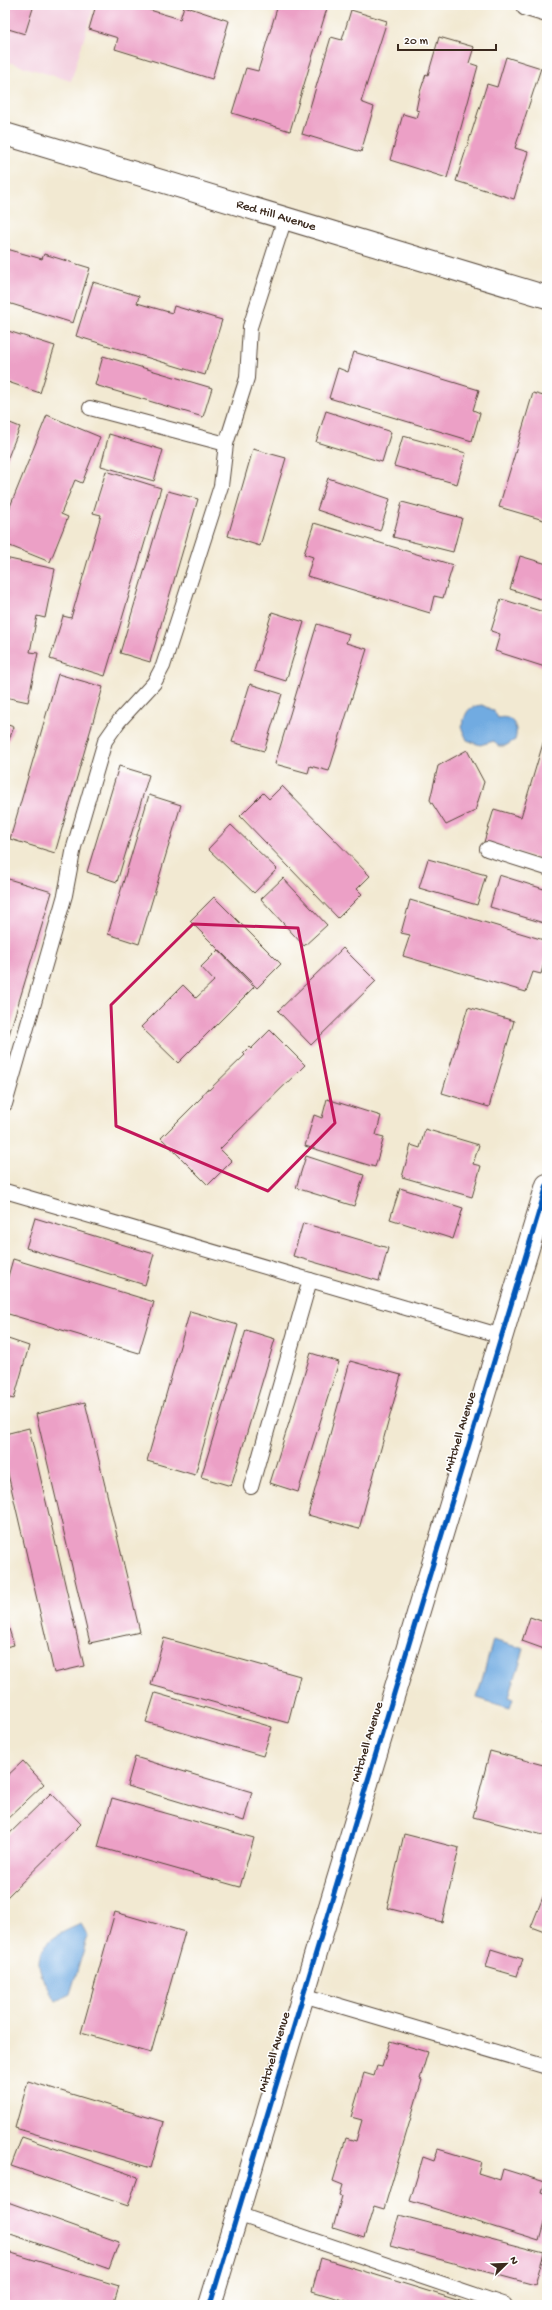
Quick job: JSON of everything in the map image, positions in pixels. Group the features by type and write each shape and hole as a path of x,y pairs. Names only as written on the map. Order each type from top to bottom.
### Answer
{"street":[{"path":"527,5 547,11"},
{"name":"Red Hill Avenue","path":"5,134 547,297"},
{"name":"Mitchell Avenue","path":"210,2305 547,1185"}],"lane":[{"path":"5,1104 65,895 74,847 105,741 118,721 154,683 164,666 221,486 226,444 247,378 250,328 285,218"},
{"path":"90,408 226,444"},
{"path":"487,849 547,868"},
{"path":"5,1191 502,1336"},
{"path":"251,1487 310,1280"},
{"path":"303,1995 547,2067"},
{"path":"237,2214 505,2305"}],"highlighted area":[{"path":"193,924 298,928 335,1123 268,1191 116,1126 111,1005"}],"shaded area":[{"path":"5,5 94,5 71,81 5,61"}],"water":[{"path":"482,705 494,711 498,718 508,718 514,723 516,731 515,740 505,746 498,746 494,741 480,745 467,740 461,727 467,712 476,706"},
{"path":"493,1640 524,1649 509,1697 513,1699 510,1708 477,1698"},
{"path":"81,1924 88,1936 70,1994 56,2001 41,1974 39,1964 40,1955 49,1942 56,1936"}],"building":[{"path":"5,5 34,5 25,34 5,28"},
{"path":"96,5 133,5 180,19 184,6 229,21 212,79 115,49 118,38 89,29"},
{"path":"278,5 328,5 290,131 232,113 246,68 258,71"},
{"path":"351,10 387,21 361,102 374,107 361,152 302,134 331,37 342,40"},
{"path":"439,37 474,47 469,63 478,66 447,178 390,160 403,114 417,118 419,111 416,110 419,95 426,74 428,75"},
{"path":"506,57 541,68 515,148 528,152 514,199 456,181 487,84 497,87"},
{"path":"5,242 9,244 7,249 42,259 44,254 90,268 73,323 5,302"},
{"path":"93,282 139,296 137,303 172,313 174,306 222,320 205,375 76,336"},
{"path":"5,330 55,346 40,393 5,381"},
{"path":"354,352 479,390 473,410 480,413 472,441 329,398 338,368 348,372"},
{"path":"103,356 212,388 203,417 95,385"},
{"path":"533,393 547,397 547,521 499,507"},
{"path":"326,411 391,432 382,462 316,442"},
{"path":"47,415 100,437 82,483 75,480 61,514 68,517 50,562 5,544 5,519"},
{"path":"5,421 20,427 5,465"},
{"path":"109,434 163,450 154,481 101,466"},
{"path":"403,436 466,453 457,484 394,466"},
{"path":"253,449 286,458 260,546 228,536"},
{"path":"106,471 161,488 105,676 50,659 63,616 71,618 101,515 93,513"},
{"path":"328,478 390,499 380,531 317,510"},
{"path":"168,491 198,499 150,662 120,653"},
{"path":"402,502 462,518 453,552 393,537"},
{"path":"314,523 453,565 443,598 434,596 430,613 307,576 313,557 304,554"},
{"path":"520,556 547,564 547,601 510,589"},
{"path":"5,558 55,569 45,618 37,616 30,652 38,653 28,702 5,697"},
{"path":"501,599 547,613 547,659 545,667 495,651 500,634 491,631"},
{"path":"272,612 304,622 286,681 254,671"},
{"path":"317,624 349,634 346,643 367,649 329,771 310,766 308,773 275,764"},
{"path":"58,674 103,687 55,853 10,839"},
{"path":"250,684 282,694 264,751 232,742"},
{"path":"5,724 14,727 5,750"},
{"path":"547,730 547,861 484,842 494,809 521,817"},
{"path":"467,750 484,782 475,811 446,825 430,800 438,766"},
{"path":"119,766 149,775 117,882 87,872"},
{"path":"282,786 370,876 357,889 362,894 338,918 240,816 263,793 269,799"},
{"path":"149,795 181,805 139,944 108,934"},
{"path":"231,825 277,869 254,893 208,849"},
{"path":"428,859 486,875 477,905 419,888"},
{"path":"499,875 547,890 547,924 490,907"},
{"path":"5,878 52,892 5,1048"},
{"path":"283,878 327,925 304,946 261,899"},
{"path":"214,897 281,964 257,988 190,921"},
{"path":"410,900 547,941 547,952 541,974 533,972 526,992 403,956 410,935 401,933"},
{"path":"343,948 376,981 311,1045 278,1011"},
{"path":"218,950 254,987 178,1063 141,1027 183,985 196,998 214,981 201,967"},
{"path":"468,1007 514,1021 489,1107 442,1093"},
{"path":"270,1030 305,1065 220,1149 232,1161 208,1185 161,1138 203,1096 202,1095 207,1089 209,1090 245,1055 243,1053 249,1047 251,1049"},
{"path":"327,1099 381,1116 376,1135 384,1137 375,1167 305,1146 314,1115 322,1118"},
{"path":"425,1129 479,1145 473,1164 481,1166 472,1197 402,1177 411,1145 420,1148"},
{"path":"306,1156 364,1175 354,1206 296,1188"},
{"path":"400,1188 463,1208 453,1239 390,1219"},
{"path":"35,1218 154,1254 145,1285 26,1248"},
{"path":"303,1223 388,1248 379,1281 293,1256"},
{"path":"13,1259 154,1302 139,1353 5,1313 5,1287"},
{"path":"190,1311 238,1325 195,1475 147,1461"},
{"path":"246,1330 275,1339 231,1486 201,1477"},
{"path":"5,1338 29,1346 14,1399 5,1397"},
{"path":"311,1353 339,1362 298,1492 270,1483"},
{"path":"350,1361 401,1375 359,1529 308,1515"},
{"path":"85,1402 140,1632 90,1643 36,1414"},
{"path":"29,1428 84,1666 54,1673 5,1461 5,1434"},
{"path":"5,1616 14,1645 5,1647"},
{"path":"530,1617 547,1623 547,1650 522,1641"},
{"path":"164,1638 300,1676 288,1723 151,1685"},
{"path":"155,1693 272,1727 263,1756 146,1722"},
{"path":"547,1710 547,1726 542,1724"},
{"path":"490,1751 547,1766 547,1836 473,1817"},
{"path":"135,1757 252,1792 244,1821 127,1786"},
{"path":"23,1761 44,1784 5,1821 5,1778"},
{"path":"51,1793 81,1824 5,1899 5,1838"},
{"path":"112,1798 254,1838 240,1887 98,1847"},
{"path":"404,1834 459,1848 442,1922 387,1908"},
{"path":"547,1887 547,1933 531,1927"},
{"path":"115,1912 185,1932 151,2053 81,2033"},
{"path":"491,1949 523,1959 517,1976 486,1967"},
{"path":"390,2041 428,2052 420,2079 422,2080 384,2209 374,2206 364,2238 333,2228 342,2196 340,2195 343,2185 333,2181 346,2138 356,2141 362,2120 351,2117 364,2073 374,2076 377,2066 382,2067"},
{"path":"28,2081 164,2122 151,2168 15,2128"},
{"path":"22,2137 138,2177 128,2206 11,2166"},
{"path":"438,2149 481,2162 478,2173 500,2180 503,2169 545,2182 542,2192 547,2194 547,2212 539,2241 410,2201 423,2157 434,2161"},
{"path":"5,2201 119,2242 109,2269 5,2232"},
{"path":"399,2215 544,2253 535,2285 390,2246"},
{"path":"5,2251 119,2286 113,2305 19,2305 5,2301"},
{"path":"321,2258 473,2305 359,2305 312,2291"}],"cycle path":[{"path":"210,2305 547,1185"}]}
